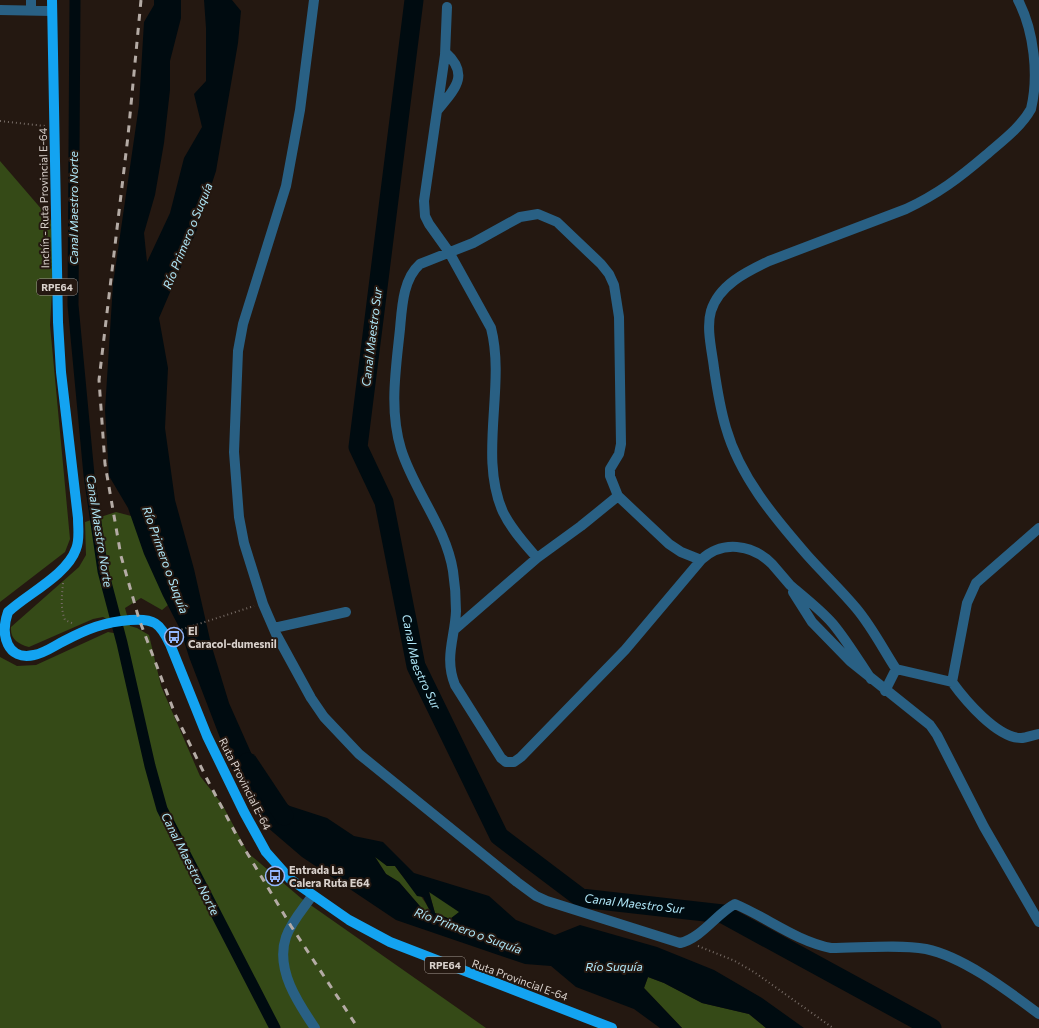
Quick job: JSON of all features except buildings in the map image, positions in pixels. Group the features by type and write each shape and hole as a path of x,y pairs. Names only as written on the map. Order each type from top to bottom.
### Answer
{"main road":[{"name":"Inchín - Ruta Provincial E-64","path":"52,0 58,322 61,372 78,518 77,546 70,560"},
{"name":"Ruta Provincial E-64","path":"70,560 60,570 8,612 2,626 2,638 11,650 17,654 33,656 109,622 143,619 154,622 163,630 170,644 214,750 260,841 280,870 312,896 354,923 404,948 612,1028"}],"street":[{"path":"31,0 31,11"},
{"path":"314,0 300,110 286,186 243,324 238,351 234,452 238,509 248,558 263,604 311,698 324,717 359,754 517,882 536,896 547,901 680,942 686,941 705,929 729,907 735,904 796,937 816,945 831,948 926,949 979,972 994,981 1039,1014"},
{"path":"1018,0 1033,37 1039,80 1031,108 1010,135 956,181 924,200 899,212 749,270 726,288 711,312 710,334 718,397 726,429 742,468 761,498 807,554 857,609 896,669 952,682 963,697 980,714 1010,736 1020,738 1039,734"},
{"path":"447,7 445,52 423,208 429,224 449,252 484,313 495,342 494,484 498,499 510,524 537,558"},
{"path":"0,10 52,11"},
{"path":"437,111 454,90 459,74 454,60 445,52"},
{"path":"702,560 681,552 669,544 618,496 610,476 610,469 619,454 621,444 619,317 614,285 609,274 601,264 557,222 538,214 520,217 479,240 420,264 413,270 409,278 402,314 394,393 395,411 401,449 430,510 446,548 453,570 456,610 449,661 450,672 455,685 501,758 506,762 514,762 521,757 625,650 702,560 710,552 720,548 730,546 744,549 759,554 771,563 785,579 832,623 871,679"},
{"path":"454,630 537,558 581,526 618,496"},
{"path":"952,682 967,603 973,587 1039,528"},
{"path":"785,579 812,622 850,661 885,691 923,718 937,735 984,827 1039,922"},
{"path":"274,628 346,612"},
{"path":"885,691 896,669"},
{"path":"312,896 291,926 283,950 284,967 291,986 315,1028"}],"path":[{"path":"0,121 55,127"},
{"path":"60,570 63,580 61,601 65,620 89,630"},
{"path":"178,631 263,604"},
{"path":"686,941 735,961 754,972 833,1028"}],"green space":[{"path":"0,161 56,226 50,325 70,539 65,552 0,602"},
{"path":"116,512 135,517 174,600 162,610 141,598 125,608 130,626 149,635 161,686 200,776 222,804 248,853 302,899 486,1028 0,1028 0,657 17,666 36,665 108,632 119,634 116,624 103,617 93,619 29,647 21,644 13,638 11,631 11,627 79,567 86,555 85,522"},
{"path":"374,855 387,866 395,866 422,897 429,909 425,912 399,882 386,874"},
{"path":"429,891 460,912 450,919 435,913"},
{"path":"648,977 664,983 702,1003 749,1014 766,1028 682,1028 644,988"}],"water":[{"name":"Río Suquía","path":"154,0 181,0 181,18 170,61 170,90 164,143 155,195 144,233 147,262 170,213 184,158 202,127 194,94 206,81 206,28 204,0 232,0 241,11 238,43 216,171 196,232 159,318 168,368 165,428 175,500 194,569 211,644 229,703 253,757 266,793 290,806 327,818 354,836 383,842 414,873 489,896 516,920 555,935 580,925 657,947 714,970 762,998 804,1028 766,1028 749,1014 702,1003 664,983 648,977 644,988 682,1028 660,1028 634,1009 576,987 551,966 525,964 396,920 302,857 267,827 232,769 189,657 181,631 144,554 128,508 109,476 105,410 113,284 139,105 144,22 154,5","holes":["375,857 387,866 395,866 417,896 423,897 429,909 425,912 399,882 386,874","429,892 459,912 450,919 435,913"]}],"waterway":[{"name":"Canal Maestro Norte","path":"75,0 73,305 89,475 103,571 122,643 150,766 162,809 275,1028"},
{"name":"Canal Maestro Sur","path":"414,0 358,447 384,502 416,666 499,836 581,898 723,914 932,1028"},
{"name":"Río Primero o Suquía","path":"248,762 284,816"}],"railway":[{"path":"141,0 128,136 99,380 105,464 121,556 139,619 175,714 207,779 238,838 291,926 358,1028"}],"place":[{"name":"El Caracol-dumesnil","path":"174,637"},
{"name":"Entrada La Calera Ruta E64","path":"275,876"}]}
